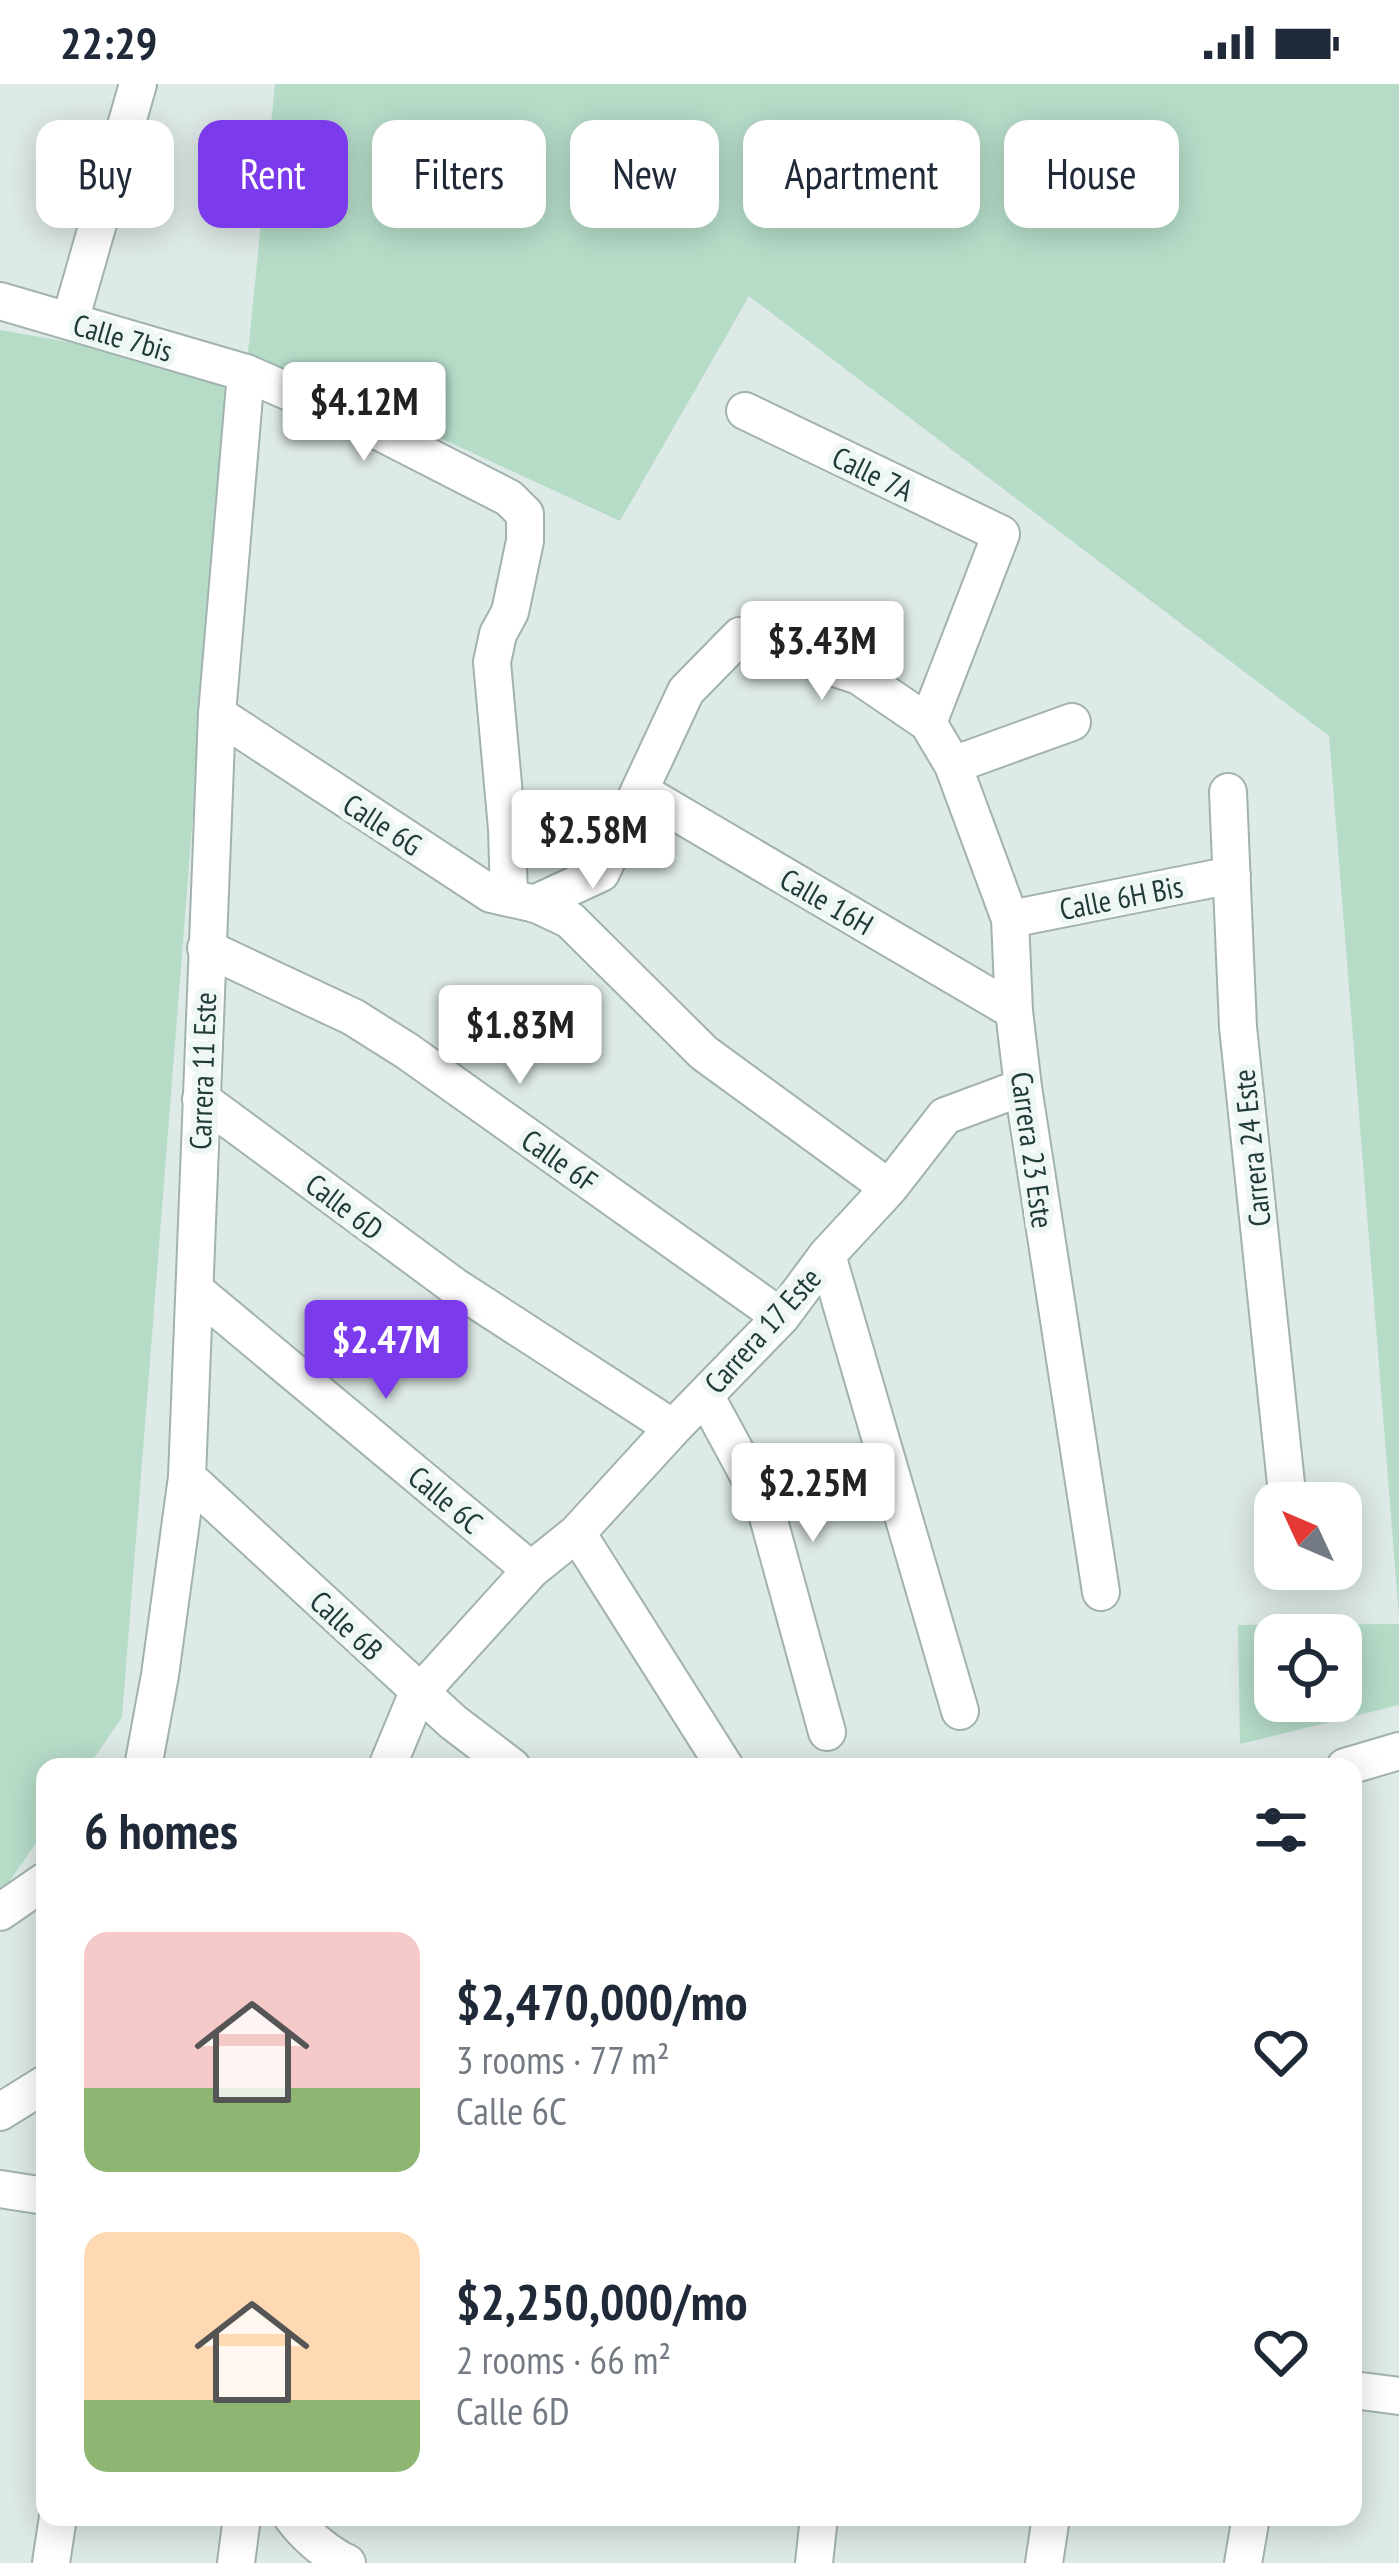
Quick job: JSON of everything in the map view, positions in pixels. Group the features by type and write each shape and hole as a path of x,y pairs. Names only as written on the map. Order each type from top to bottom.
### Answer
{"street":[{"path":"70,321 138,84"},
{"name":"Calle 7bis","path":"0,301 247,373 374,429 509,498 525,514 525,541 510,612 498,634 492,662 506,829 521,901"},
{"name":"Carrera 11 Este","path":"145,1758 187,1477 217,714 247,373"},
{"name":"Calle 7A","path":"745,411 1001,534 928,723"},
{"path":"521,901 601,873 686,691 740,636 859,676 928,723"},
{"name":"Calle 6G","path":"217,714 491,894 570,920 704,1053 889,1188"},
{"path":"953,765 1072,722"},
{"name":"Carrera 23 Este","path":"928,723 953,765 1010,919 1023,1087 1101,1592"},
{"name":"Calle 16H","path":"640,791 1014,1011"},
{"name":"Carrera 24 Este","path":"1228,792 1238,1028 1286,1482"},
{"name":"Calle 6H Bis","path":"1010,919 1232,875"},
{"name":"Calle 6F","path":"206,948 353,1017 407,1051 781,1317"},
{"name":"Carrera 17 Este","path":"391,1758 416,1697 531,1570 577,1533 781,1317 945,1116 1023,1087"},
{"name":"Calle 6D","path":"201,1099 454,1286 673,1428"},
{"path":"827,1256 960,1711"},
{"name":"Calle 6C","path":"195,1290 531,1570"},
{"path":"705,1395 765,1506 826,1732"},
{"name":"Calle 6B","path":"187,1477 420,1693 500,1758"},
{"path":"577,1533 719,1758"},
{"path":"1362,1762 1399,1751"},
{"path":"0,1912 36,1887"},
{"path":"0,2112 36,2090"},
{"path":"0,2189 36,2195"},
{"path":"1362,2391 1399,2396"},
{"path":"51,2563 57,2526"},
{"path":"236,2563 241,2526"},
{"path":"302,2526 347,2563"},
{"path":"814,2563 818,2526"},
{"path":"1044,2563 1050,2526"},
{"path":"1243,2563 1249,2526"}],"green space":[{"path":"275,84 1399,84 1399,1617 1329,736 749,296 620,521 289,368 226,395 122,1717 94,1758 36,1758 36,1843 0,1895 0,330 246,373 261,228 348,228 348,120 271,120"},
{"path":"1362,1624 1399,1624 1399,1705 1362,1714"},
{"path":"1238,1625 1254,1625 1254,1722 1330,1722 1240,1744"}]}
